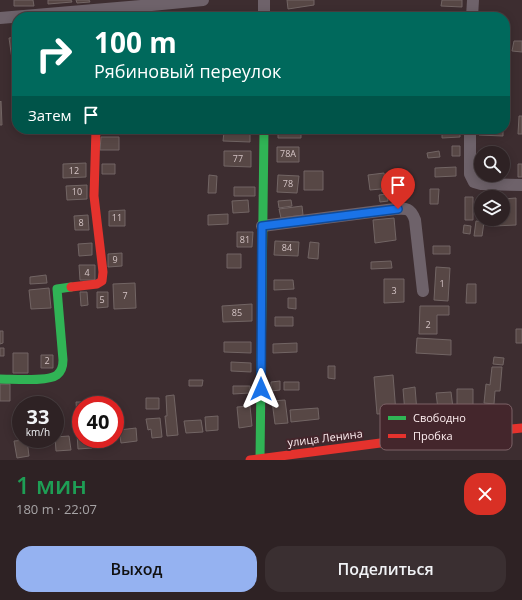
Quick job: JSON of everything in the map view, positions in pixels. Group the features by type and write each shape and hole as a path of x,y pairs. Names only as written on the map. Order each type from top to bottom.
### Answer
{"street":[{"path":"70,12 203,0"},
{"path":"264,0 264,12"},
{"path":"472,12 473,0"},
{"path":"0,18 12,17"},
{"path":"0,379 50,378 58,374 62,369 63,360 57,288 98,284 102,281 103,272 94,196 96,134"},
{"path":"260,459 264,134"},
{"path":"470,134 470,174 474,182 481,184 522,185"},
{"path":"262,226 394,209 406,209 413,214 423,291"},
{"name":"улица Ленина","path":"512,429 522,428"},
{"name":"улица Ленина","path":"250,460 380,443"}],"building":[{"path":"14,0 33,0 34,6 14,6"},
{"path":"48,0 71,0 72,2 48,4"},
{"path":"76,0 89,0 90,2 77,3"},
{"path":"287,0 314,0 314,5 288,9"},
{"path":"442,0 462,0 462,7 441,6"},
{"path":"9,38 12,38 12,59"},
{"path":"514,41 522,41 522,52 512,51"},
{"path":"1,101 2,125 0,125 0,102"},
{"path":"519,116 522,116 522,134 518,134"},
{"path":"224,134 250,134 250,142 223,141"},
{"path":"278,134 301,134 301,138 278,138"},
{"path":"442,134 460,134 460,137 442,138"},
{"path":"503,134 503,136 479,135"},
{"path":"101,137 119,137 119,150 100,150"},
{"path":"452,146 460,146 460,156 452,156"},
{"path":"277,147 299,147 299,162 277,162"},
{"path":"224,151 251,151 251,167 224,166"},
{"path":"439,151 440,157 428,158 427,153"},
{"path":"86,163 86,177 63,178 63,164"},
{"path":"102,164 115,164 115,174 102,174"},
{"path":"518,164 522,164 522,177 518,177"},
{"path":"456,167 456,176 435,177 435,168"},
{"path":"304,171 323,171 323,190 304,190"},
{"path":"384,173 387,192 382,192 381,189 370,190 368,175"},
{"path":"209,175 217,176 216,193 208,193"},
{"path":"278,175 299,176 297,193 277,192"},
{"path":"87,185 87,199 67,200 66,186"},
{"path":"234,187 255,187 255,196 234,196"},
{"path":"430,189 439,189 438,204 430,204"},
{"path":"387,194 388,201 380,202 379,195"},
{"path":"465,197 473,197 473,220 465,220"},
{"path":"510,198 516,198 516,225 510,225"},
{"path":"248,200 249,212 233,213 232,201"},
{"path":"291,200 292,206 279,208 278,201"},
{"path":"302,206 303,215 281,218 279,209"},
{"path":"125,210 125,226 109,226 109,211"},
{"path":"228,214 228,224 208,225 208,215"},
{"path":"88,215 89,230 75,230 74,216"},
{"path":"394,218 396,240 375,243 373,220"},
{"path":"464,225 471,226 470,234 463,233"},
{"path":"475,226 483,226 482,236 474,236"},
{"path":"237,232 253,232 252,247 237,247"},
{"path":"275,241 299,242 298,256 274,255"},
{"path":"310,242 319,243 318,259 308,258"},
{"path":"92,243 92,255 79,256 78,244"},
{"path":"433,246 450,246 450,254 433,254"},
{"path":"122,253 122,266 108,267 108,254"},
{"path":"227,254 241,254 241,268 227,268"},
{"path":"391,261 392,268 371,269 371,262"},
{"path":"79,265 95,265 95,280 80,280"},
{"path":"436,267 450,268 448,301 434,300"},
{"path":"46,275 47,283 30,284 30,277"},
{"path":"384,279 404,279 404,302 384,303"},
{"path":"274,280 293,280 294,289 274,290"},
{"path":"135,283 136,308 114,309 113,284"},
{"path":"467,284 476,284 476,303 466,303"},
{"path":"49,288 51,308 31,309 29,290"},
{"path":"80,292 87,292 88,305 81,306"},
{"path":"97,292 108,292 108,307 97,308"},
{"path":"288,298 296,298 296,309 288,308"},
{"path":"252,304 252,321 223,322 222,306"},
{"path":"420,306 449,306 449,315 437,315 437,334 419,334"},
{"path":"275,317 293,317 293,326 275,326"},
{"path":"516,329 522,329 522,343 516,343"},
{"path":"0,331 3,331 3,343 0,344"},
{"path":"417,338 451,340 451,355 416,353"},
{"path":"224,342 251,342 251,353 224,352"},
{"path":"297,343 297,352 273,353 273,344"},
{"path":"0,348 4,348 4,356 0,356"},
{"path":"13,353 28,353 28,373 13,373"},
{"path":"41,355 53,355 53,368 41,368"},
{"path":"494,357 504,358 503,365 493,364"},
{"path":"231,362 251,363 251,372 231,371"},
{"path":"328,366 335,366 335,379 328,378"},
{"path":"492,367 502,367 500,391 495,391 494,404 484,403 486,384 490,385"},
{"path":"393,375 395,404 380,404 380,414 377,414 374,377"},
{"path":"189,380 203,380 202,386 189,386"},
{"path":"280,381 280,390 271,391 271,382"},
{"path":"284,382 299,382 299,390 284,390"},
{"path":"0,384 10,384 10,401 0,401"},
{"path":"233,386 250,386 250,393 233,394"},
{"path":"415,387 416,404 404,404 403,389"},
{"path":"457,389 473,389 473,404 457,404"},
{"path":"451,392 452,404 437,404 436,393"},
{"path":"174,395 178,435 167,436 165,416 167,416 166,396"},
{"path":"146,398 159,398 159,409 146,409"},
{"path":"285,400 288,423 275,424 272,401"},
{"path":"250,406 252,426 239,428 237,407"},
{"path":"318,408 319,419 291,422 290,410"},
{"path":"218,416 218,430 206,431 205,417"},
{"path":"160,418 162,437 152,438 151,429 148,430 146,419"},
{"path":"201,420 203,432 186,433 184,421"},
{"path":"136,428 137,441 124,443 124,429"},
{"path":"64,436 69,436 71,450 56,451 56,448 64,448"},
{"path":"15,448 28,448 29,456 17,458"}],"traffic: fast":[{"path":"260,459 264,134"},
{"path":"0,379 46,379 57,375 60,372 63,360 57,289 71,287"}],"traffic: jam":[{"path":"71,287 97,284 102,281 103,272 94,196 96,134"},
{"path":"512,429 522,428"},
{"path":"250,460 380,443"}],"route":[{"path":"261,389 262,226 398,209"}]}
